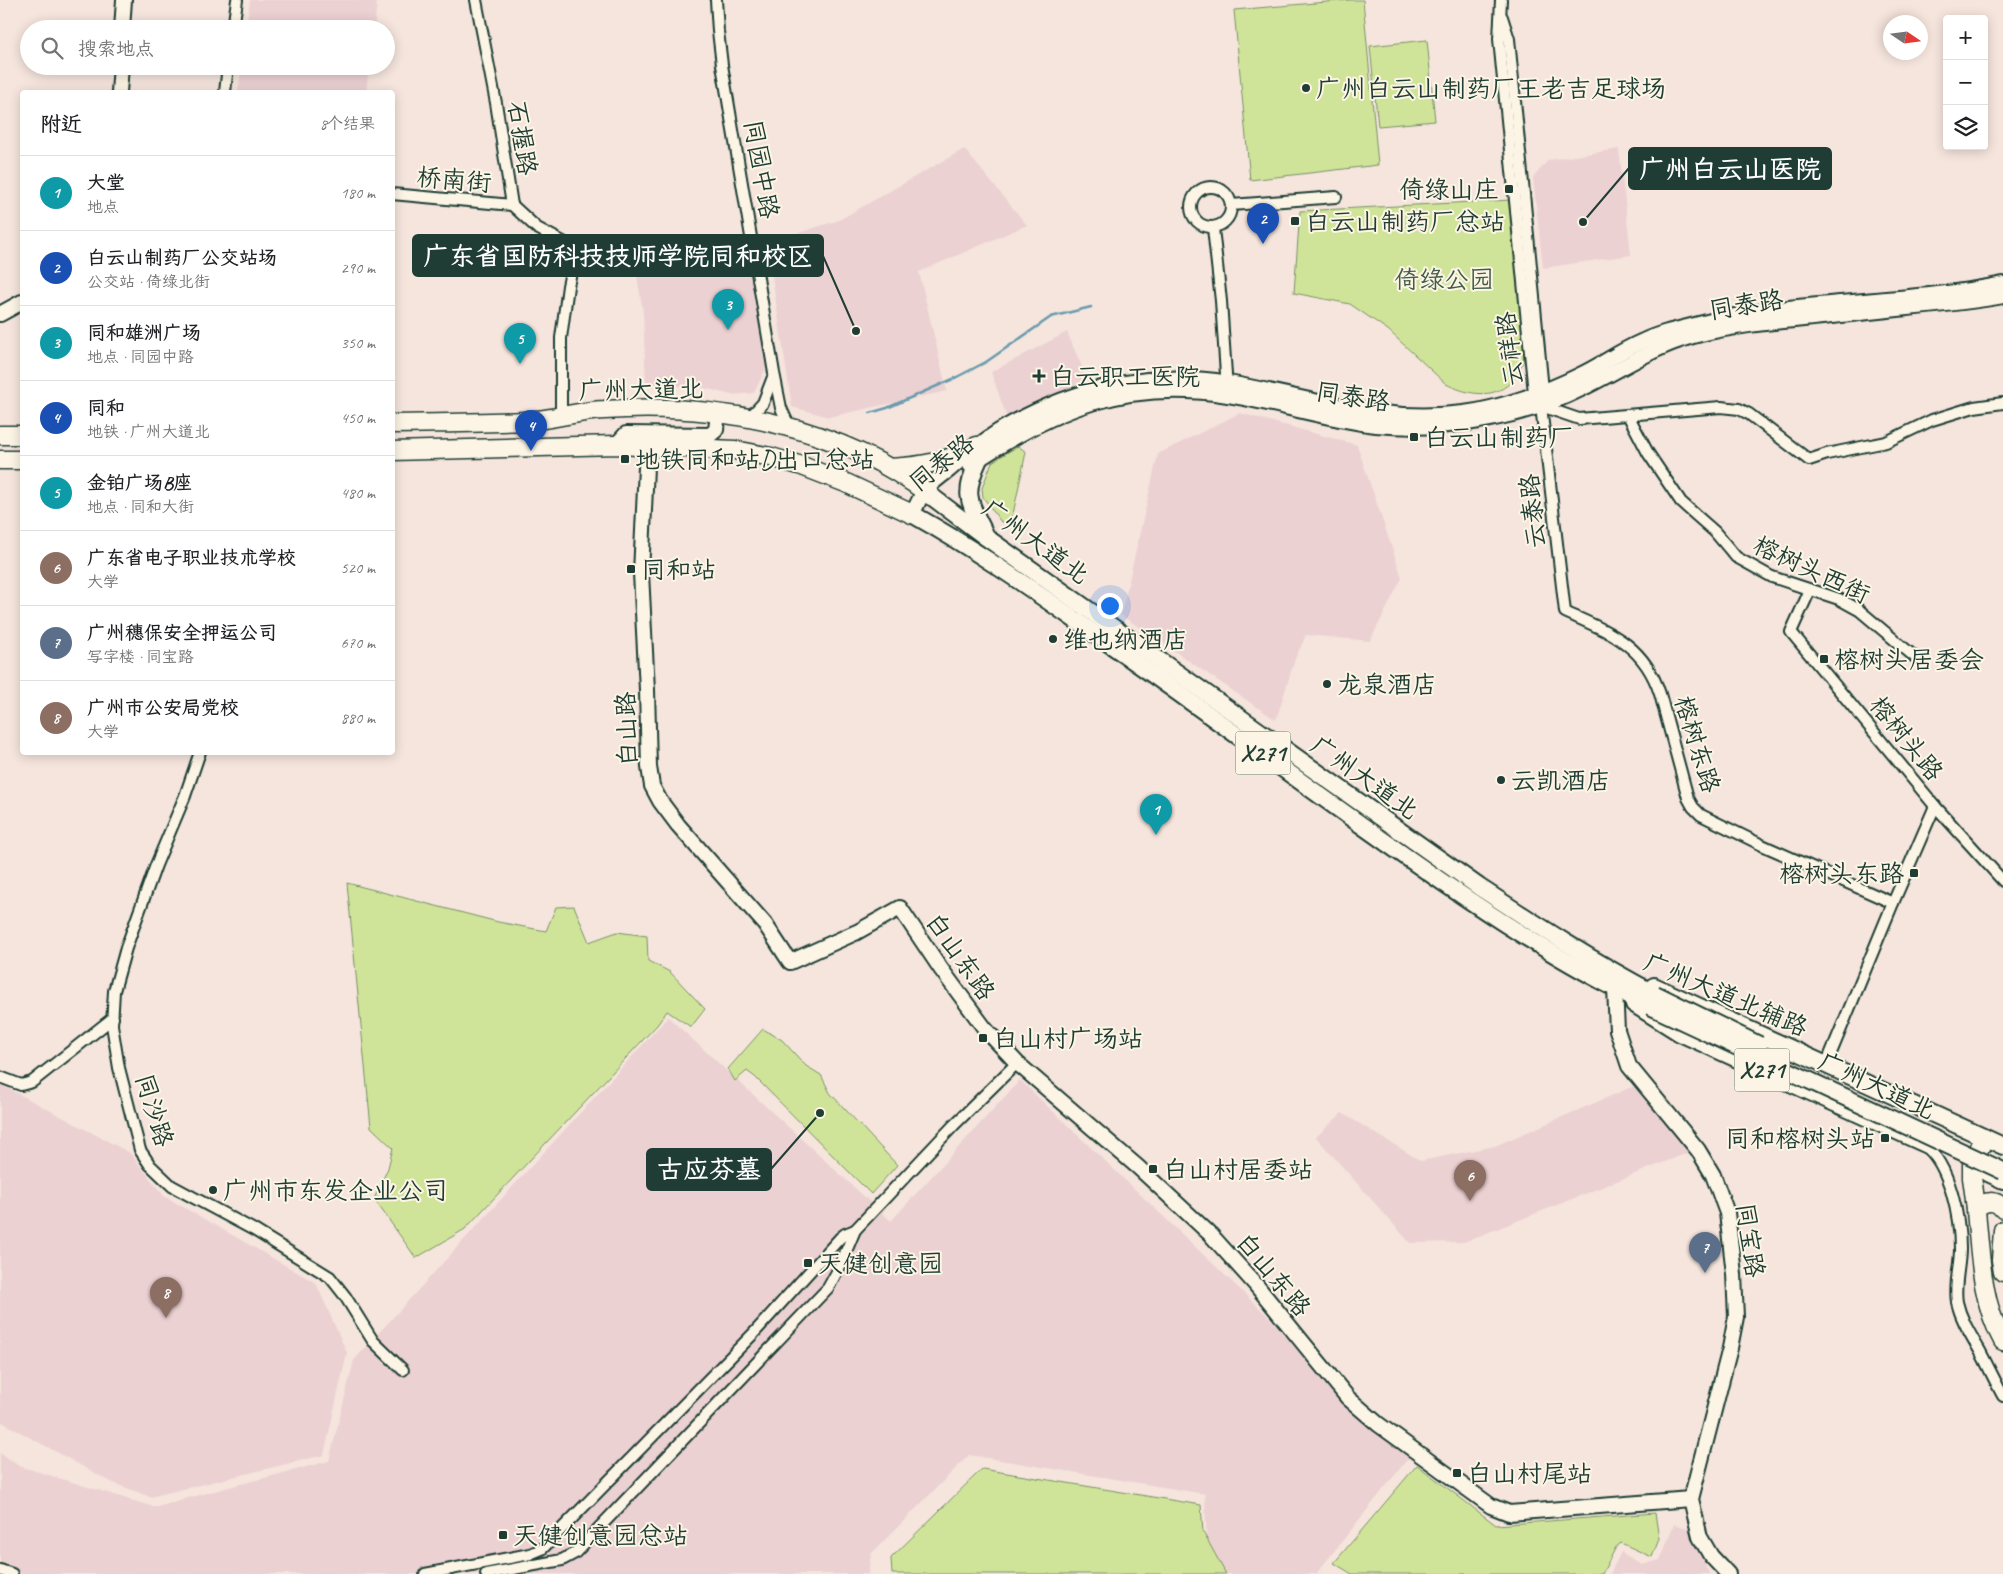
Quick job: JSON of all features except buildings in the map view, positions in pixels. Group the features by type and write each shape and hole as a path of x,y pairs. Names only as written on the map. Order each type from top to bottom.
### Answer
{"highway":[{"name":"广州大道北","path":"395,424 526,421 613,409 718,413 790,428 848,447 890,468 928,493"},
{"path":"0,435 20,435"},
{"name":"广州大道北","path":"395,451 616,445 714,448 771,457 802,466 831,477 912,514"},
{"path":"890,468 916,467 978,452"},
{"path":"0,460 20,460"},
{"path":"1984,1138 1972,1166 1972,1178 1987,1299 1995,1327 2003,1341"},
{"path":"1976,1208 1981,1204 1994,1202 2003,1209"},
{"path":"2003,1230 2001,1260 2003,1272"}],"main road":[{"path":"978,452 968,486 968,496 987,538"},
{"name":"广州大道北","path":"928,493 987,538 1070,607 1448,886 1542,948 1618,983"},
{"name":"广州大道北","path":"912,514 1070,607"},
{"path":"1618,983 1652,1000"},
{"name":"广州大道北辅路","path":"1618,983 1648,984 1676,995 2003,1146"},
{"name":"广州大道北辅路","path":"1618,983 1638,1007 1680,1033 2003,1180"},
{"name":"广州大道北","path":"1652,1000 2003,1160"},
{"name":"广州大道北","path":"1652,1000 2003,1171"},
{"path":"1916,1139 1928,1113"}],"street":[{"path":"123,20 124,0"},
{"path":"234,20 237,0"},
{"name":"石握路","path":"476,0 496,104 512,205 536,228 576,249 568,286 561,338 562,416"},
{"name":"同园中路","path":"716,0 722,65 774,373 781,408 790,428"},
{"name":"云祥路","path":"1501,0 1502,17 1509,39 1541,406"},
{"path":"120,90 121,75"},
{"path":"225,90 227,75"},
{"path":"1206,188 1219,189 1229,197 1231,205 1229,217 1225,222 1212,228 1200,224 1192,214 1192,200 1196,194 1206,188"},
{"name":"桥南街","path":"395,194 512,205"},
{"path":"1231,205 1336,197"},
{"path":"1212,228 1227,389"},
{"name":"同泰路","path":"912,514 928,493 1015,422 1053,402 1099,388 1127,383 1177,379 1375,414 1409,416 1466,413 1496,406 1539,392 1577,376 1652,337 1712,320 1769,311 1952,292 2003,284"},
{"name":"同泰路","path":"1227,389 1359,422 1413,427 1473,422 1541,406 1582,389 1660,347 1714,331 1756,324 2003,296"},
{"path":"0,314 20,303"},
{"path":"749,418 758,411 766,398 774,373"},
{"path":"1541,406 1579,419 1720,407 1739,408 1809,460 1827,454 1886,442 1932,420 1974,407 2003,403"},
{"name":"云泰路","path":"1541,406 1565,612"},
{"path":"616,445 626,434 710,435 716,430 718,413"},
{"name":"榕树头西街","path":"1628,415 1648,453 1682,502 1715,532 1736,556 1772,577 1839,599 1859,610 1916,658"},
{"name":"白山路","path":"647,446 642,573 648,690 649,767 652,786 660,801 678,825 765,924 790,962 857,932 900,908"},
{"name":"榕树头路","path":"1810,590 1791,632 1935,806 2003,880"},
{"name":"榕树东路","path":"1565,612 1609,632 1638,654 1649,668 1660,694 1688,798 1700,815 1893,903"},
{"name":"同沙路","path":"199,755 126,948 114,991 112,1018 120,1068 140,1150 150,1165 172,1186 263,1235 330,1277 345,1296 373,1341 403,1370"},
{"path":"1826,1065 1935,806"},
{"name":"白山东路","path":"900,908 965,1003 986,1030 1017,1063 1159,1186 1211,1235 1256,1285 1348,1398 1378,1424 1491,1506 1510,1513 1691,1499"},
{"name":"同宝路","path":"1618,983 1617,1030 1629,1066 1707,1164 1723,1198 1730,1231 1736,1317 1730,1348 1691,1499 1700,1537 1711,1556 1728,1574"},
{"path":"0,1077 21,1085 32,1082 112,1018"},
{"path":"486,1574 562,1560 576,1553 828,1288 841,1264 855,1230 954,1125 1017,1063"},
{"path":"1916,1139 1929,1149 1938,1160 1949,1184 1959,1228 1960,1250 1956,1290 1957,1301 1965,1323 2003,1396"},
{"path":"425,1574 530,1554 542,1549 753,1334 840,1238 855,1230"},
{"path":"0,1570 12,1574"}],"shaded area":[{"path":"250,0 377,0 375,20 247,20"},
{"path":"241,75 368,75 366,90 238,90"},
{"path":"964,149 1027,225 919,272 947,391 829,417 792,407 767,243 839,220"},
{"path":"1619,149 1631,255 1543,268 1533,178 1548,160"},
{"path":"633,252 748,258 767,366 754,393 731,395 697,386 646,386 643,312"},
{"name":"白云职工医院","path":"1067,332 1087,379 1007,418 991,372"},
{"path":"1240,413 1357,445 1402,578 1370,641 1306,635 1295,659 1276,720 1121,615 1158,454"},
{"path":"668,1017 891,1221 1020,1080 1272,1320 1348,1408 1410,1456 1316,1574 1223,1574 1207,1556 1205,1494 969,1455 871,1554 868,1574 0,1574 0,1453 19,1466 154,1507 329,1461 354,1360"},
{"path":"0,1084 130,1153 164,1196 316,1283 347,1353 324,1455 150,1497 111,1482 0,1421"},
{"path":"1634,1086 1690,1152 1464,1242 1410,1243 1316,1137 1342,1113 1421,1161 1495,1146"},
{"path":"1674,1524 1696,1531 1706,1568 1711,1574 1610,1574 1621,1552 1642,1565 1660,1560"}],"green space":[{"name":"广州白云山制药厂王老吉足球场","path":"1363,0 1378,165 1250,180 1234,10"},
{"path":"1427,40 1435,121 1378,126 1370,46"},
{"name":"倚绿公园","path":"1512,200 1526,350 1522,365 1515,377 1507,386 1497,391 1474,393 1446,384 1388,330 1350,304 1294,293 1300,211"},
{"path":"1018,446 1026,452 1013,514 1005,522 1001,522 983,497 982,488 992,462"},
{"path":"347,883 498,922 546,931 556,907 574,906 589,942 617,932 647,936 648,961 670,972 705,1009 691,1027 667,1011 657,1025 465,1229 416,1258 374,1199 388,1168 393,1148 371,1127"},
{"path":"763,1029 782,1040 806,1066 821,1075 830,1093 897,1165 871,1194 755,1077 747,1071 735,1081 728,1069"},
{"path":"1417,1465 1496,1525 1655,1513 1659,1539 1652,1557 1621,1543 1616,1547 1602,1574 1352,1574 1334,1563"},
{"path":"982,1469 1201,1505 1203,1532 1226,1574 892,1574 891,1558"}],"waterway":[{"path":"870,413 887,408 953,379 986,362 1051,317 1091,307"}],"place":[{"name":"广州白云山制药厂王老吉足球场","path":"1306,88"},
{"name":"倚绿山庄","path":"1509,189"},
{"name":"白云山制药厂总站","path":"1295,221"},
{"name":"广州白云山医院","path":"1583,222"},
{"name":"白云山制药厂公交站场","path":"1263,244"},
{"name":"同和雄洲广场","path":"728,330"},
{"name":"广东省国防科技技师学院同和校区","path":"856,331"},
{"name":"金铂广场B座","path":"520,364"},
{"name":"白云职工医院","path":"1039,376"},
{"name":"白云山制药厂","path":"1414,437"},
{"name":"同和","path":"531,451"},
{"name":"地铁同和站D出口总站","path":"625,459"},
{"name":"同和站","path":"631,569"},
{"name":"维也纳酒店","path":"1053,639"},
{"name":"榕树头居委会","path":"1824,659"},
{"name":"龙泉酒店","path":"1327,684"},
{"name":"云凯酒店","path":"1501,780"},
{"name":"大堂","path":"1156,835"},
{"name":"榕树头东路","path":"1914,873"},
{"name":"白山村广场站","path":"983,1038"},
{"name":"古应芬墓","path":"820,1113"},
{"name":"同和榕树头站","path":"1885,1138"},
{"name":"白山村居委站","path":"1153,1169"},
{"name":"广州市东发企业公司","path":"213,1190"},
{"name":"广东省电子职业技术学校","path":"1470,1201"},
{"name":"天健创意园","path":"808,1263"},
{"name":"广州穗保安全押运公司","path":"1705,1273"},
{"name":"广州市公安局党校","path":"166,1318"},
{"name":"白山村尾站","path":"1457,1473"},
{"name":"天健创意园总站","path":"503,1535"}]}
